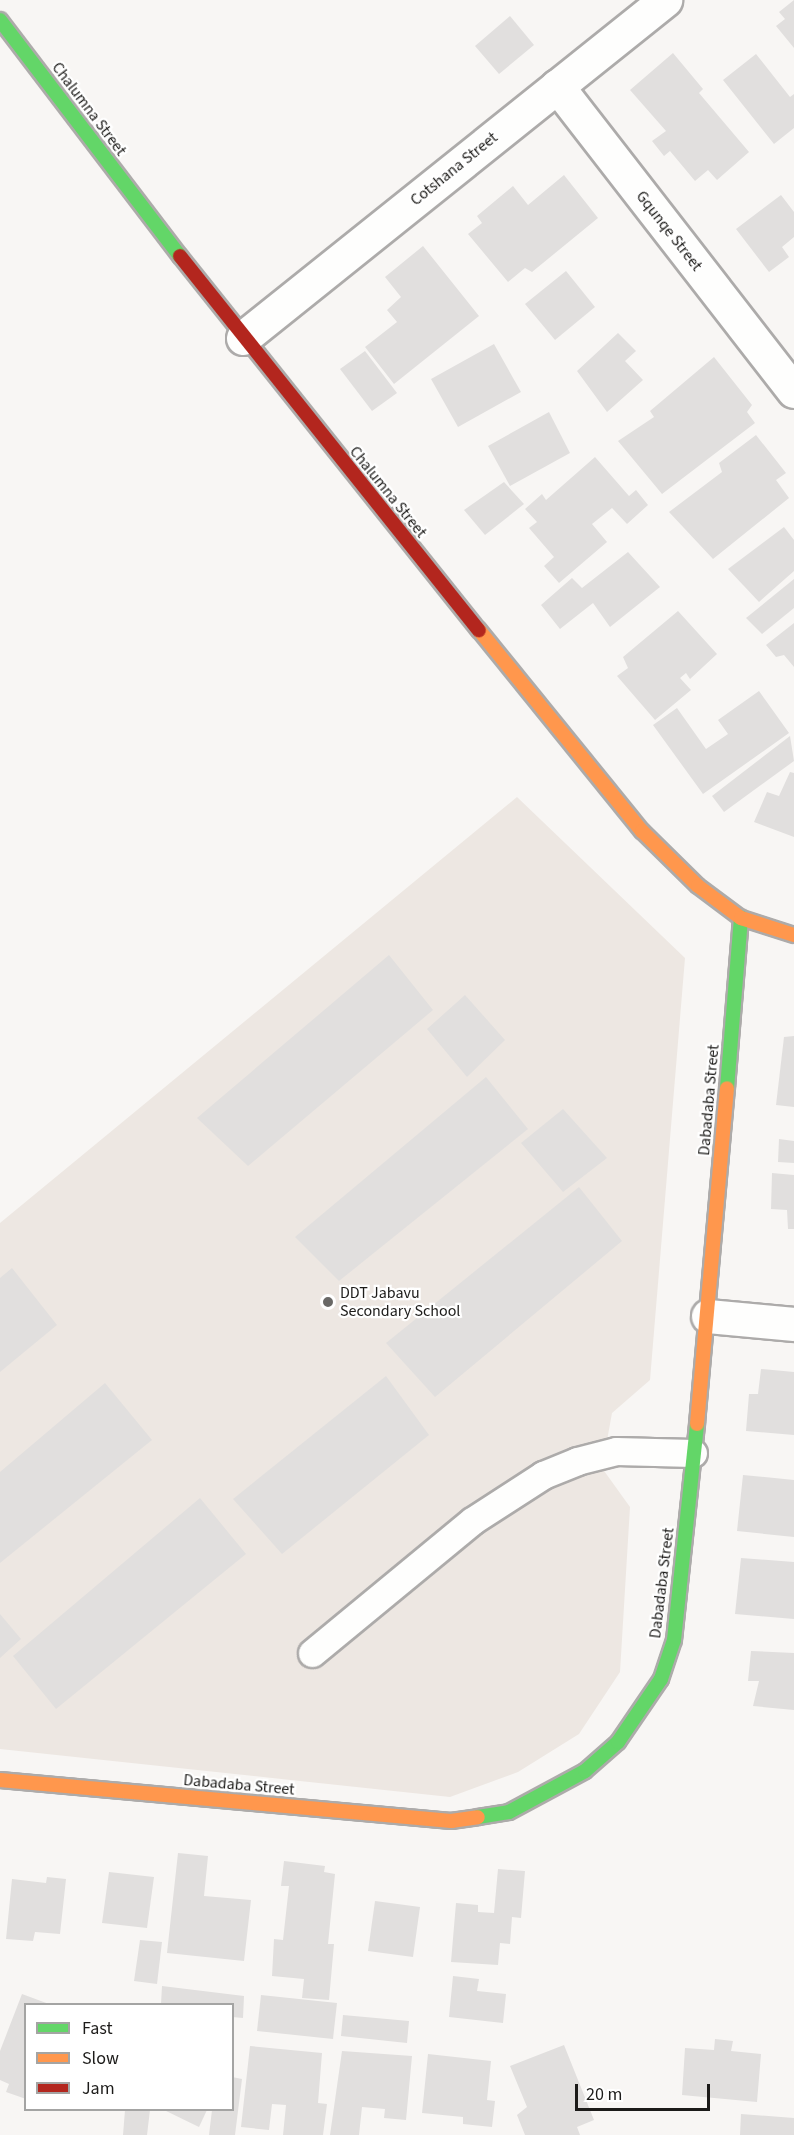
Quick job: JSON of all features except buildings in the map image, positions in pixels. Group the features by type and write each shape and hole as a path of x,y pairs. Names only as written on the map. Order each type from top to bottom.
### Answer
{"street":[{"name":"Cotshana Street","path":"243,338 665,0"},
{"name":"Chalumna Street","path":"0,20 243,338 642,831 698,885 741,918 794,935"},
{"name":"Gqunqe Street","path":"557,86 790,378"},
{"name":"Dabadaba Street","path":"0,1780 451,1821 509,1812 548,1794 585,1771 618,1742 644,1709 661,1679 674,1640 708,1316 741,918"},
{"path":"708,1316 794,1324"}],"lane":[{"path":"312,1653 472,1521 543,1475 577,1461 616,1451 693,1453"}],"shaded area":[{"name":"DDT Jabavu Secondary School","path":"517,797 685,958 650,1380 612,1413 602,1468 630,1507 620,1672 579,1734 518,1772 450,1797 0,1749 0,1223"}],"traffic: fast":[{"path":"0,20 180,256"},
{"path":"727,1088 741,918"},
{"path":"478,1817 509,1812 585,1771 618,1742 661,1679 674,1640 697,1424"}],"traffic: slow":[{"path":"479,630 642,831 698,886 741,918 794,935"},
{"path":"697,1424 727,1088"},
{"path":"0,1780 451,1821 478,1817"}],"traffic: jam":[{"path":"180,256 479,630"}],"place":[{"name":"DDT Jabavu Secondary School","path":"328,1302"}]}
